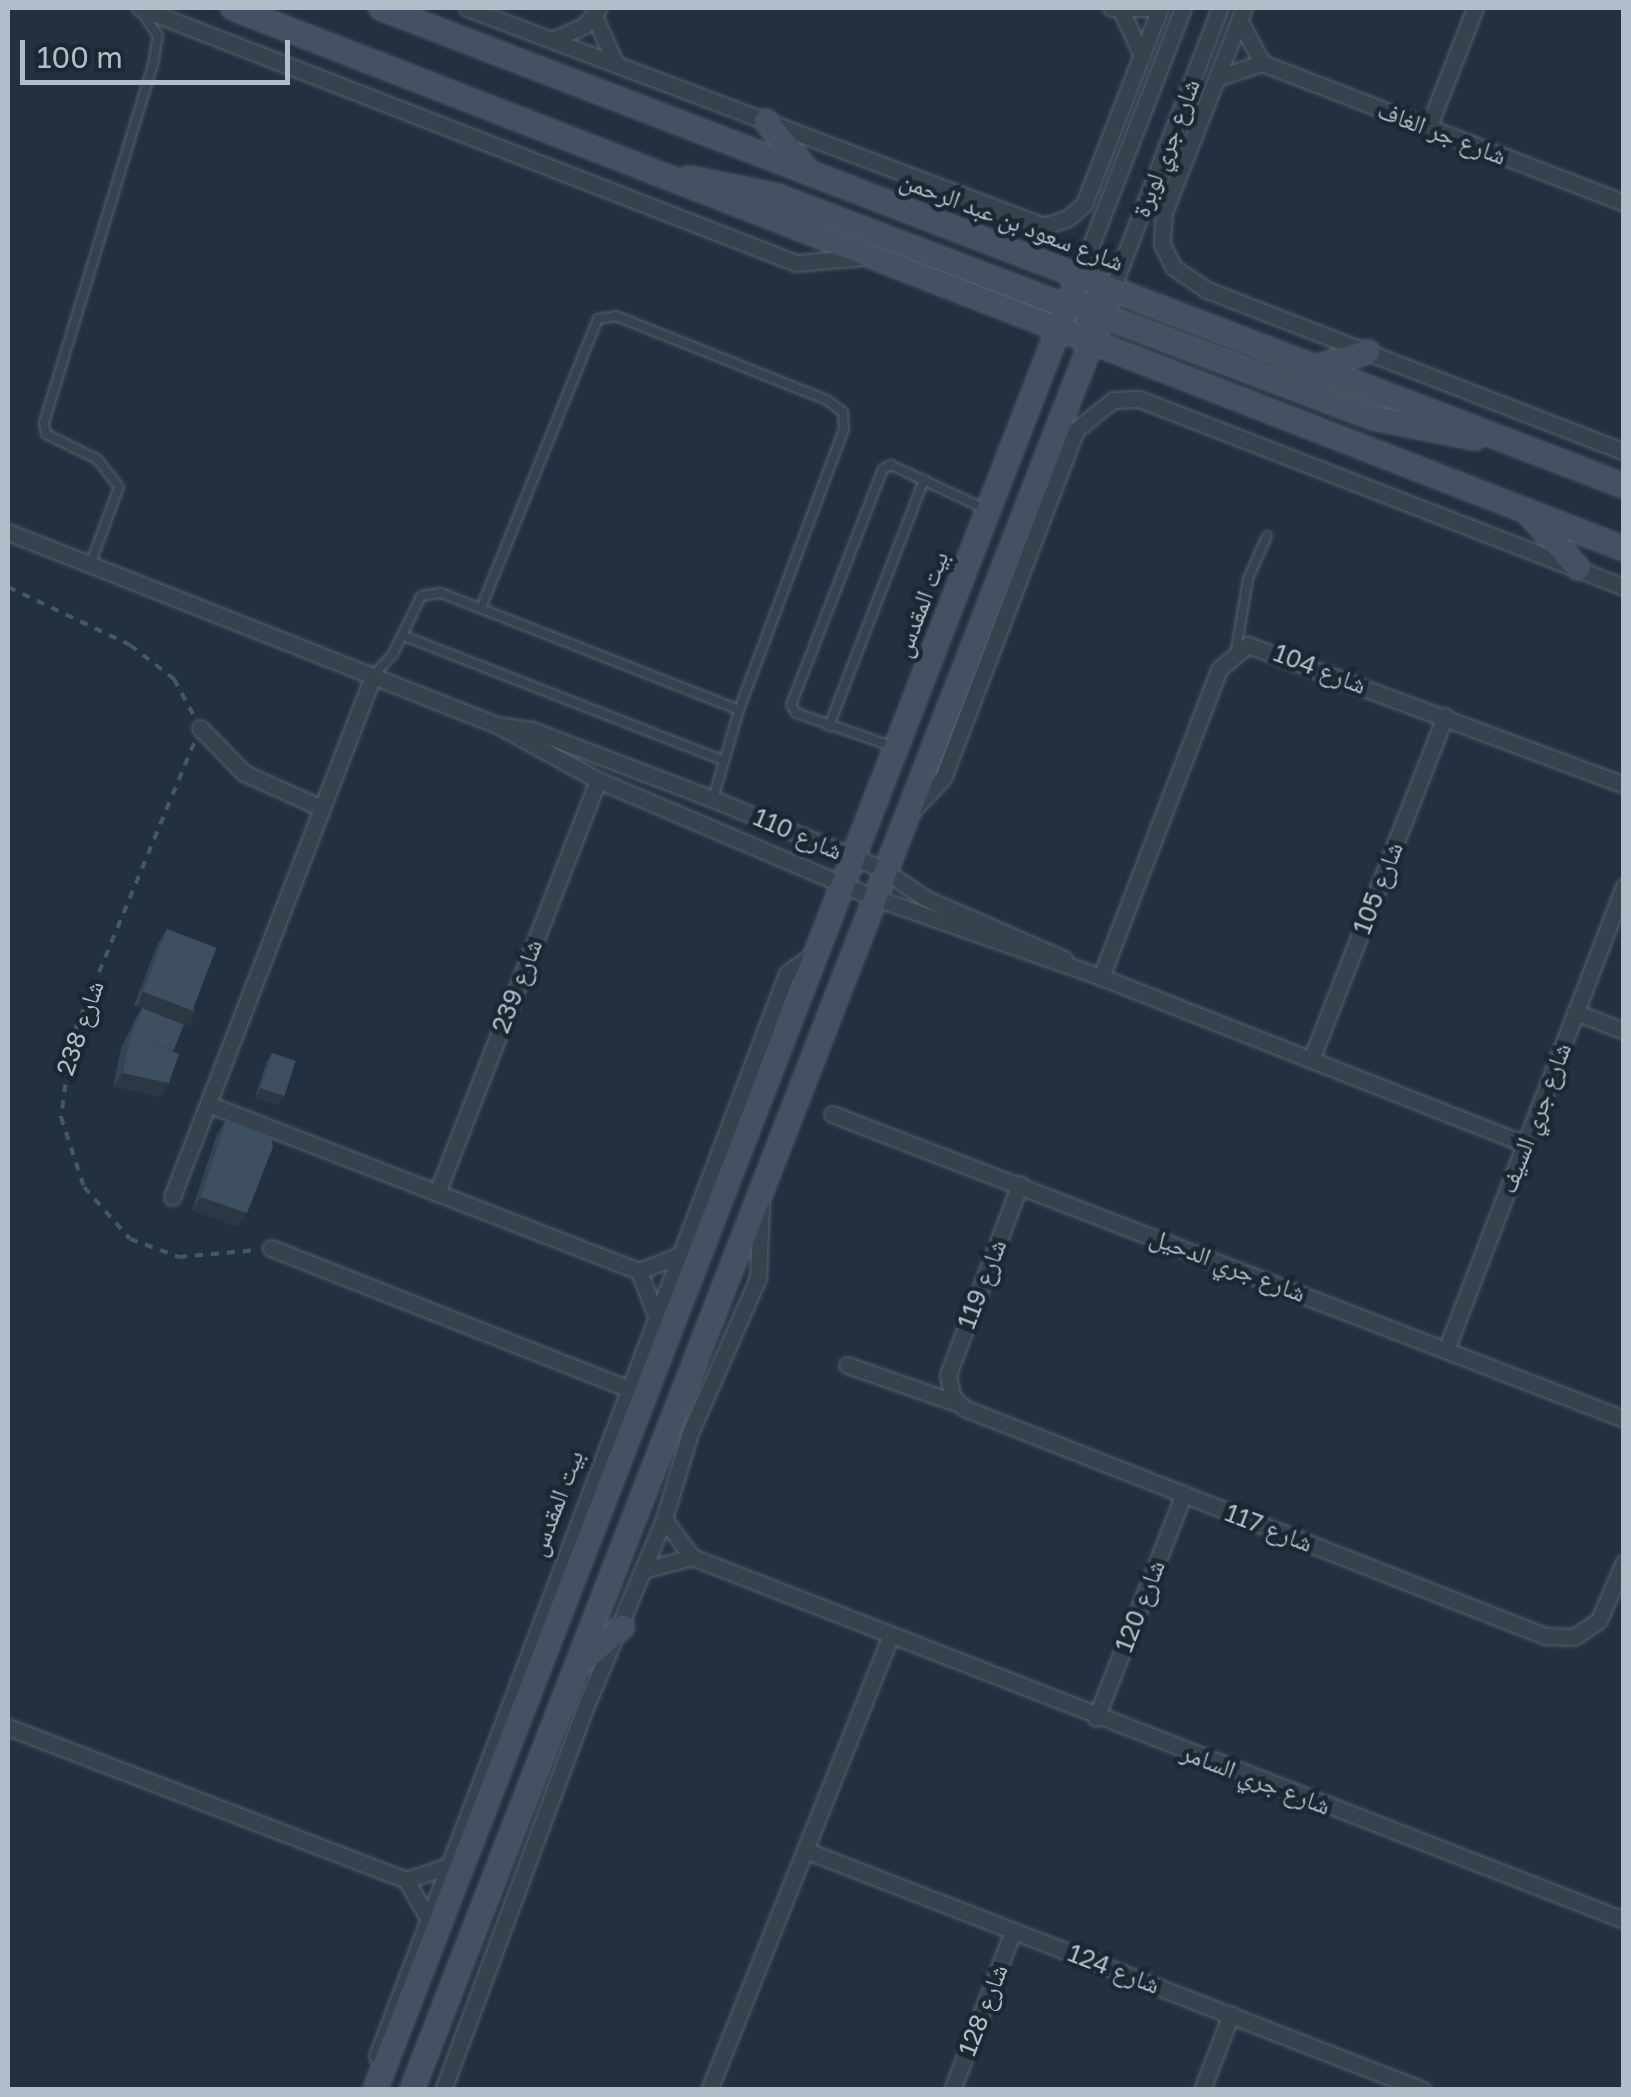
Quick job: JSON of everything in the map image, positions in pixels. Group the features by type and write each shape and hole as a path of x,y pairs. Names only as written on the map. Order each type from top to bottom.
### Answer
{"main road":[{"path":"234,8 1054,332 1624,549"},
{"name":"شارع سعود بن عبد الرحمن","path":"380,8 1624,486"},
{"path":"766,121 809,173"},
{"path":"651,173 778,196 1066,306 1093,303 1112,289"},
{"name":"بيت المقدس","path":"374,2090 481,1799 847,884 1054,332 1079,276"},
{"path":"417,2085 575,1669 761,1204 870,896 902,824 1087,344 1112,289"},
{"path":"1054,332 1080,317 1099,317 1374,418 1508,442"},
{"path":"1314,367 1368,352"},
{"path":"1528,512 1578,568"},
{"path":"575,1669 622,1627"}],"street":[{"path":"140,8 796,263 866,257"},
{"name":"شارع سعود بن عبد الرحمن","path":"467,8 1034,223 1053,224 1084,204 1142,56"},
{"path":"1142,56 1116,10 1148,8"},
{"path":"1142,56 1160,8"},
{"name":"شارع جري لوبرة","path":"1079,276 1183,8"},
{"name":"شارع جري لوبرة","path":"1112,289 1220,8"},
{"path":"1428,128 1475,8"},
{"path":"552,40 597,13 617,65"},
{"path":"1216,78 1262,63 1242,14"},
{"name":"شارع جري لوبرة","path":"1242,14 1164,212 1162,244 1173,268 1192,284 1368,352"},
{"name":"شارع جر الغاف","path":"1262,63 1624,203"},
{"path":"1368,352 1624,452"},
{"path":"902,824 943,778 1076,430 1097,408 1139,399 1624,587"},
{"name":"شارع 110","path":"8,532 497,725 598,780 870,896 1094,975 1524,1144"},
{"name":"شارع 104","path":"1094,975 1219,669 1236,650 1265,648 1624,785"},
{"path":"172,1197 373,676"},
{"name":"شارع 105","path":"1310,1060 1445,716"},
{"name":"شارع 110","path":"497,725 532,730 713,798 882,869 925,898 1094,975"},
{"path":"200,728 244,773 322,808"},
{"name":"شارع 239","path":"437,1193 598,780"},
{"name":"شارع جري السيف","path":"1446,1350 1624,886"},
{"name":"بيت المقدس","path":"374,2090 376,2058 448,1866 481,1799 629,1388 787,973 817,952"},
{"path":"1575,1012 1624,1032"},
{"path":"208,1104 639,1271 680,1254"},
{"name":"شارع جري الدحيل","path":"832,1114 1624,1419"},
{"name":"شارع 119","path":"958,1404 948,1385 1020,1184"},
{"path":"442,2090 664,1520 694,1423 758,1278 761,1204"},
{"path":"272,1248 629,1388"},
{"path":"639,1271 656,1316"},
{"name":"شارع 117","path":"847,1364 958,1404 1545,1636 1583,1634 1604,1612 1624,1562"},
{"name":"شارع 120","path":"1096,1718 1184,1494"},
{"path":"643,1570 692,1558 664,1520"},
{"name":"شارع جري السامر","path":"692,1558 1624,1920"},
{"path":"709,2090 890,1638"},
{"path":"8,1727 406,1880 428,1918"},
{"name":"شارع 124","path":"805,1850 1423,2090"},
{"path":"406,1880 448,1866"},
{"name":"شارع 128","path":"952,2090 1013,1931"},
{"path":"1202,2090 1231,2014"}],"lane":[{"path":"90,565 119,487 98,458 46,434 44,423 153,64 158,36 140,8"},
{"path":"481,608 590,325 616,316 828,400 842,412 844,429 722,760 713,798"},
{"path":"896,747 796,713 791,702 884,467 924,480 987,510"},
{"path":"829,726 924,480"},
{"path":"1236,650 1244,591 1266,536"},
{"path":"373,676 404,636 429,592 481,608 740,710"},
{"path":"404,636 722,760"}],"path":[{"path":"8,587 75,613 144,655 174,679 200,728"},
{"name":"شارع 238","path":"200,728 72,1036 60,1117 84,1187 130,1239 178,1257 272,1248"}],"building":[{"path":"167,929 216,948 192,1011 143,992"},
{"path":"142,1008 184,1025 173,1051 132,1034"},
{"path":"131,1034 179,1054 169,1083 123,1073"},
{"path":"272,1053 296,1061 284,1096 261,1088"},
{"path":"226,1120 271,1137 273,1147 247,1213 201,1197"}]}
